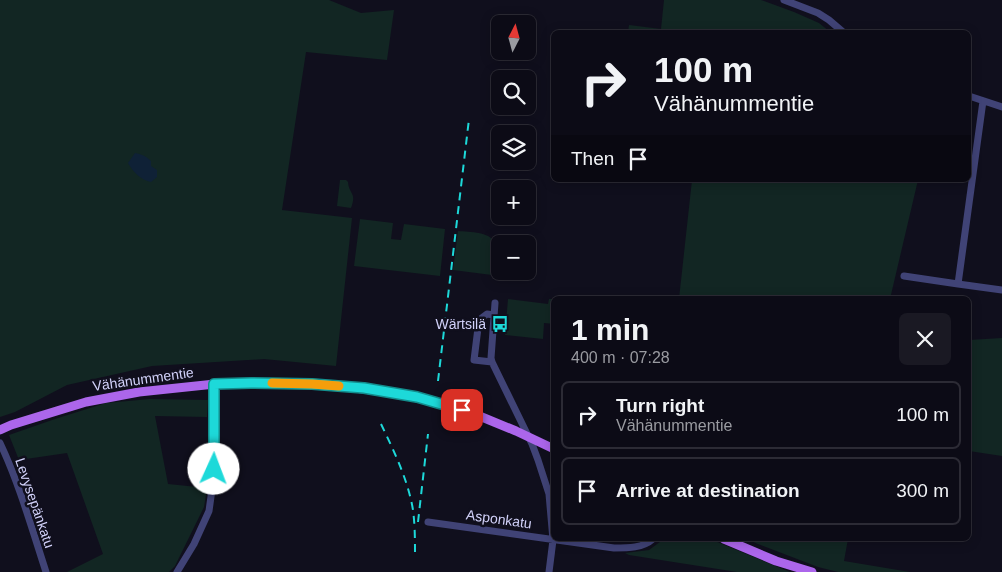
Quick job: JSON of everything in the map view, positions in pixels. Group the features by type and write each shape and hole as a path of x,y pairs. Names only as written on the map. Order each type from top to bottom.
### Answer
{"main road":[{"name":"Vähänummentie","path":"0,430 86,402 139,392 214,384 312,384 364,388 417,397 477,415 551,448"},
{"path":"729,541 776,561 812,572"}],"street":[{"path":"784,0 818,13 841,30"},
{"path":"971,97 1002,107"},
{"path":"958,284 983,101"},
{"path":"904,276 1002,290"},
{"path":"495,303 491,352 492,362 538,460 549,494 551,517"},
{"path":"492,362 474,360 479,320 487,314 494,315"},
{"path":"177,572 194,544 209,511 214,474 214,384"},
{"name":"Levysepänkatu","path":"0,443 8,459 46,572"},
{"name":"Asponkatu","path":"428,522 551,540"},
{"path":"549,572 553,541"},
{"name":"Asponkatu","path":"561,541 614,548 631,548 651,541"}],"green space":[{"path":"0,0 329,0 361,13 394,10 387,60 306,52 282,210 352,218 336,366 264,359 152,366 67,385 15,412 0,417"},
{"path":"664,0 761,0 819,23 828,30 628,30 629,25 661,29"},
{"path":"340,180 348,182 353,196 351,208 337,206"},
{"path":"692,182 918,182 891,296 679,296"},
{"path":"360,219 393,223 391,239 401,240 404,224 445,229 440,276 354,266"},
{"path":"458,231 480,233 491,238 491,275 453,270"},
{"path":"508,299 548,304 549,299 551,299 551,324 544,323 543,339 505,335"},
{"path":"1002,338 1002,456 971,451 971,340"},
{"path":"150,399 208,400 207,417 155,416 168,484 207,488 204,507 175,566 169,572 67,572 103,554 67,453 19,460 9,435 106,403"},
{"path":"661,541 715,541 790,572 737,572 625,553 649,550"},
{"path":"751,541 848,541 844,561 910,572 838,572 818,567"}],"water":[{"path":"135,153 151,161 151,166 157,170 157,177 151,182 138,175 128,163"}],"railway":[{"path":"438,381 469,119"},
{"path":"381,424 400,466 411,499 415,556"},
{"path":"418,522 428,434"}],"slow traffic":[{"path":"272,383 339,386"}],"place":[{"name":"Wärtsilä","path":"500,324"}],"route":[{"path":"214,469 214,384 312,384 364,388 417,397 462,410"}]}
